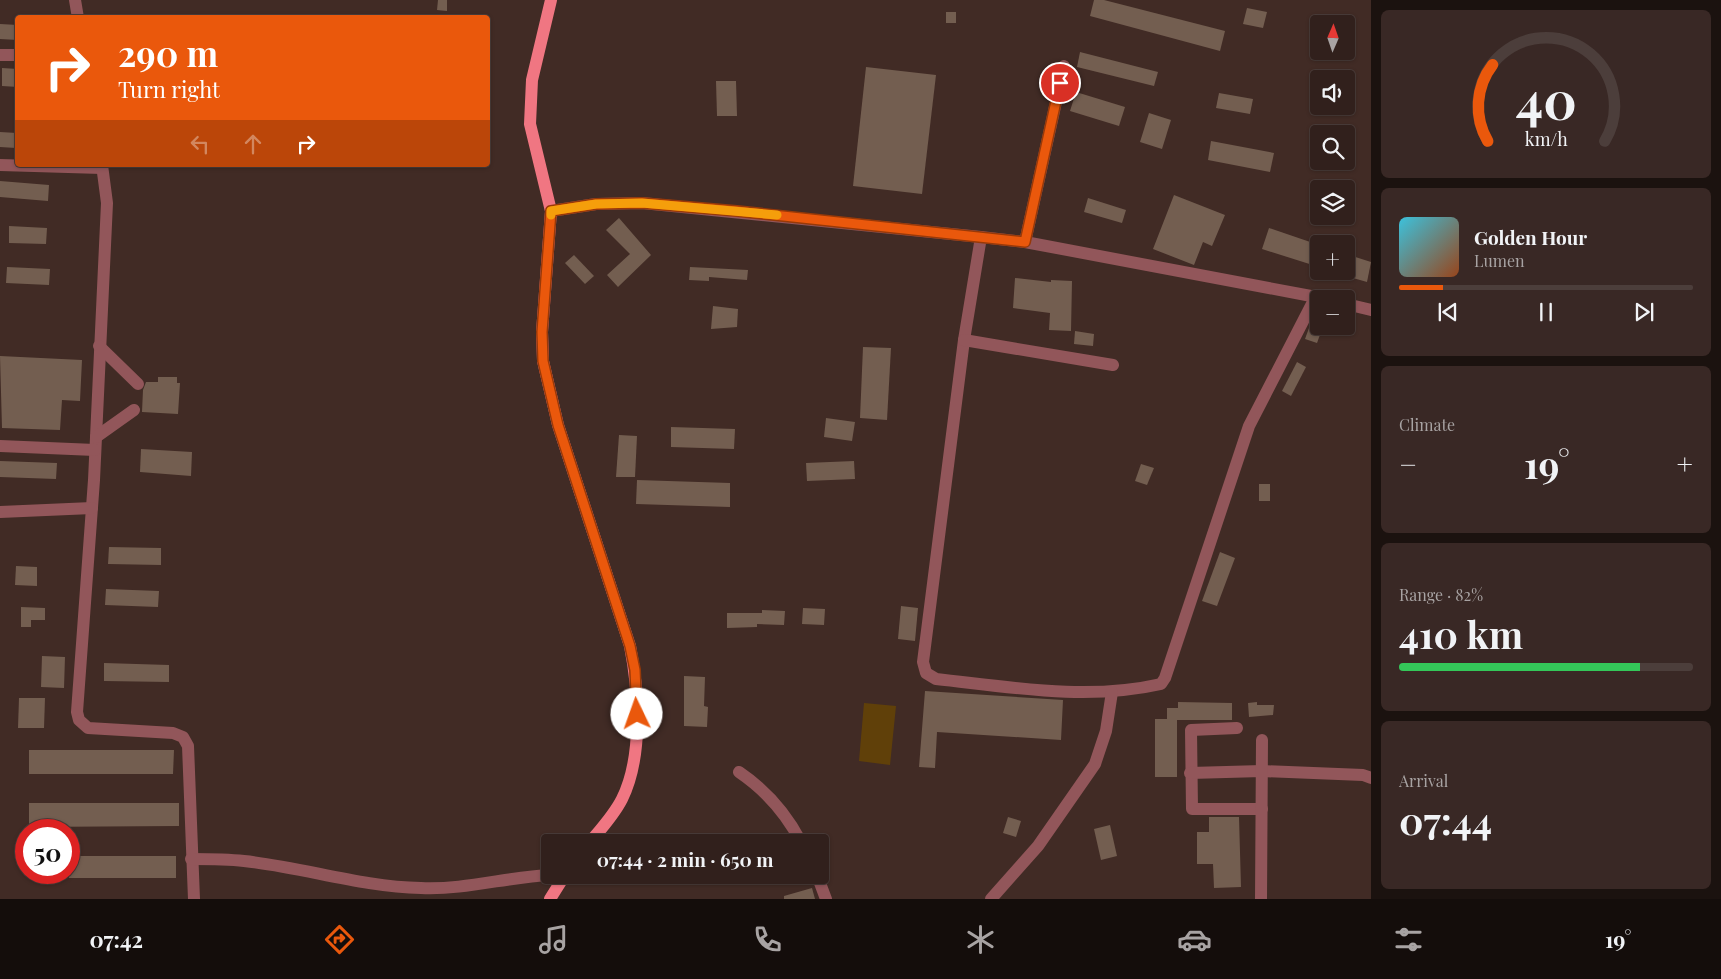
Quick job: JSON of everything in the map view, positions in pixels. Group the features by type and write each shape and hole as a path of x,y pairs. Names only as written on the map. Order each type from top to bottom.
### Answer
{"main road":[{"path":"551,0 532,80 530,124 551,211 542,332 543,361 558,425 630,646 635,678 637,714 633,766 622,798 596,834"},
{"path":"550,899 559,884"}],"street":[{"path":"75,0 78,15"},
{"path":"0,55 15,55"},
{"path":"1025,242 1064,66"},
{"path":"0,165 15,165"},
{"path":"102,167 107,202 92,508 77,712 80,720 88,728 173,733 183,736 188,746 194,899"},
{"path":"551,211 596,204 642,203 981,236 1025,242 1310,295"},
{"path":"981,236 964,340 923,662 926,673 936,679 1079,692 1112,692 1161,684 1165,678 1250,426 1310,318"},
{"path":"1355,306 1371,310"},
{"path":"964,340 1113,365"},
{"path":"99,346 138,384"},
{"path":"96,437 134,410"},
{"path":"0,446 95,450"},
{"path":"0,512 92,508"},
{"path":"991,899 1038,846 1095,764 1106,731 1112,692"},
{"path":"1237,728 1191,730 1190,774 1192,808 1262,809"},
{"path":"1262,740 1262,899"},
{"path":"739,772 751,780 787,816 797,834"},
{"path":"1190,774 1262,772 1363,775 1371,778"},
{"path":"191,859 245,861 380,884 421,888 455,888 512,878 541,876"},
{"path":"820,884 826,899"}],"shaded area":[{"path":"864,703 896,706 890,765 859,761"}],"building":[{"path":"438,0 447,0 447,11 437,10"},
{"path":"1094,0 1104,0 1225,31 1220,51 1090,16"},
{"path":"1247,8 1267,12 1263,28 1243,24"},
{"path":"946,12 956,12 956,23 946,23"},
{"path":"0,24 15,25 15,40 0,39"},
{"path":"1080,52 1158,72 1154,86 1077,67"},
{"path":"866,67 936,75 922,194 853,186"},
{"path":"2,68 15,69 15,87 2,86"},
{"path":"716,81 736,81 737,116 717,116"},
{"path":"1076,92 1125,107 1119,126 1070,111"},
{"path":"1219,93 1253,99 1250,114 1216,108"},
{"path":"1149,113 1171,120 1162,149 1140,142"},
{"path":"0,132 15,133 15,148 0,147"},
{"path":"1211,141 1274,153 1270,172 1208,160"},
{"path":"0,181 49,185 48,201 0,197"},
{"path":"1174,195 1225,215 1212,246 1203,242 1194,265 1153,249"},
{"path":"1088,198 1126,210 1122,223 1084,212"},
{"path":"619,218 651,255 618,287 607,275 630,254 606,230"},
{"path":"9,226 47,228 46,244 9,243"},
{"path":"1269,228 1310,242 1310,264 1262,249"},
{"path":"574,255 594,276 585,284 565,263"},
{"path":"1355,257 1371,262 1367,282 1355,279"},
{"path":"7,267 50,269 49,285 6,283"},
{"path":"690,267 748,270 747,280 709,277 709,281 689,280"},
{"path":"1015,278 1051,282 1051,280 1072,281 1071,331 1049,330 1050,313 1013,308"},
{"path":"713,306 738,309 737,327 711,329"},
{"path":"1309,328 1310,335 1320,335 1317,343 1305,339"},
{"path":"1075,331 1094,334 1093,346 1074,344"},
{"path":"863,347 891,348 887,420 860,418"},
{"path":"0,356 82,360 80,401 62,400 60,430 2,428"},
{"path":"1297,362 1306,367 1291,396 1282,391"},
{"path":"158,377 177,377 177,383 180,383 178,414 142,412 143,390 146,382 158,382"},
{"path":"826,418 855,422 852,441 824,437"},
{"path":"671,427 735,429 734,449 671,447"},
{"path":"619,435 637,436 635,477 616,477"},
{"path":"141,449 192,452 191,476 140,472"},
{"path":"0,461 57,463 56,479 0,477"},
{"path":"854,461 855,479 807,481 806,463"},
{"path":"1141,464 1154,468 1147,485 1135,481"},
{"path":"637,480 730,483 730,507 636,504"},
{"path":"1259,484 1270,484 1270,501 1259,501"},
{"path":"109,547 161,548 161,565 108,564"},
{"path":"1220,552 1235,558 1217,606 1202,601"},
{"path":"16,566 37,567 37,586 15,585"},
{"path":"106,589 159,591 158,607 105,605"},
{"path":"901,606 918,608 915,641 898,639"},
{"path":"21,607 45,608 45,620 31,620 31,627 21,627"},
{"path":"803,608 825,609 824,625 802,624"},
{"path":"762,610 785,611 784,625 757,624 757,627 727,628 727,613 762,613"},
{"path":"42,656 65,657 64,688 41,687"},
{"path":"104,663 169,665 169,682 104,681"},
{"path":"684,676 705,677 704,706 708,707 707,727 684,726"},
{"path":"925,691 1063,700 1061,740 937,732 935,768 919,767"},
{"path":"19,698 45,698 44,728 18,728"},
{"path":"1178,702 1232,703 1232,720 1177,720 1177,777 1155,777 1155,719 1167,719 1167,708 1178,708"},
{"path":"1257,702 1257,705 1274,705 1273,715 1249,717 1248,703"},
{"path":"29,750 174,750 173,774 29,774"},
{"path":"29,803 179,803 179,826 80,827 80,819 29,819"},
{"path":"1008,817 1021,821 1016,837 1003,833"},
{"path":"1209,817 1239,817 1241,887 1214,888 1213,864 1197,864 1197,832 1209,832"},
{"path":"1110,825 1117,856 1101,860 1094,829"},
{"path":"80,856 176,856 176,878 80,878"},
{"path":"812,888 815,899 784,899 784,896"}],"slow traffic":[{"path":"551,215 551,211 596,204 642,203 777,215"}],"route":[{"path":"637,714 635,670 630,646 558,425 543,361 542,332 551,211 596,204 642,203 737,211 1025,242 1060,83"}]}
